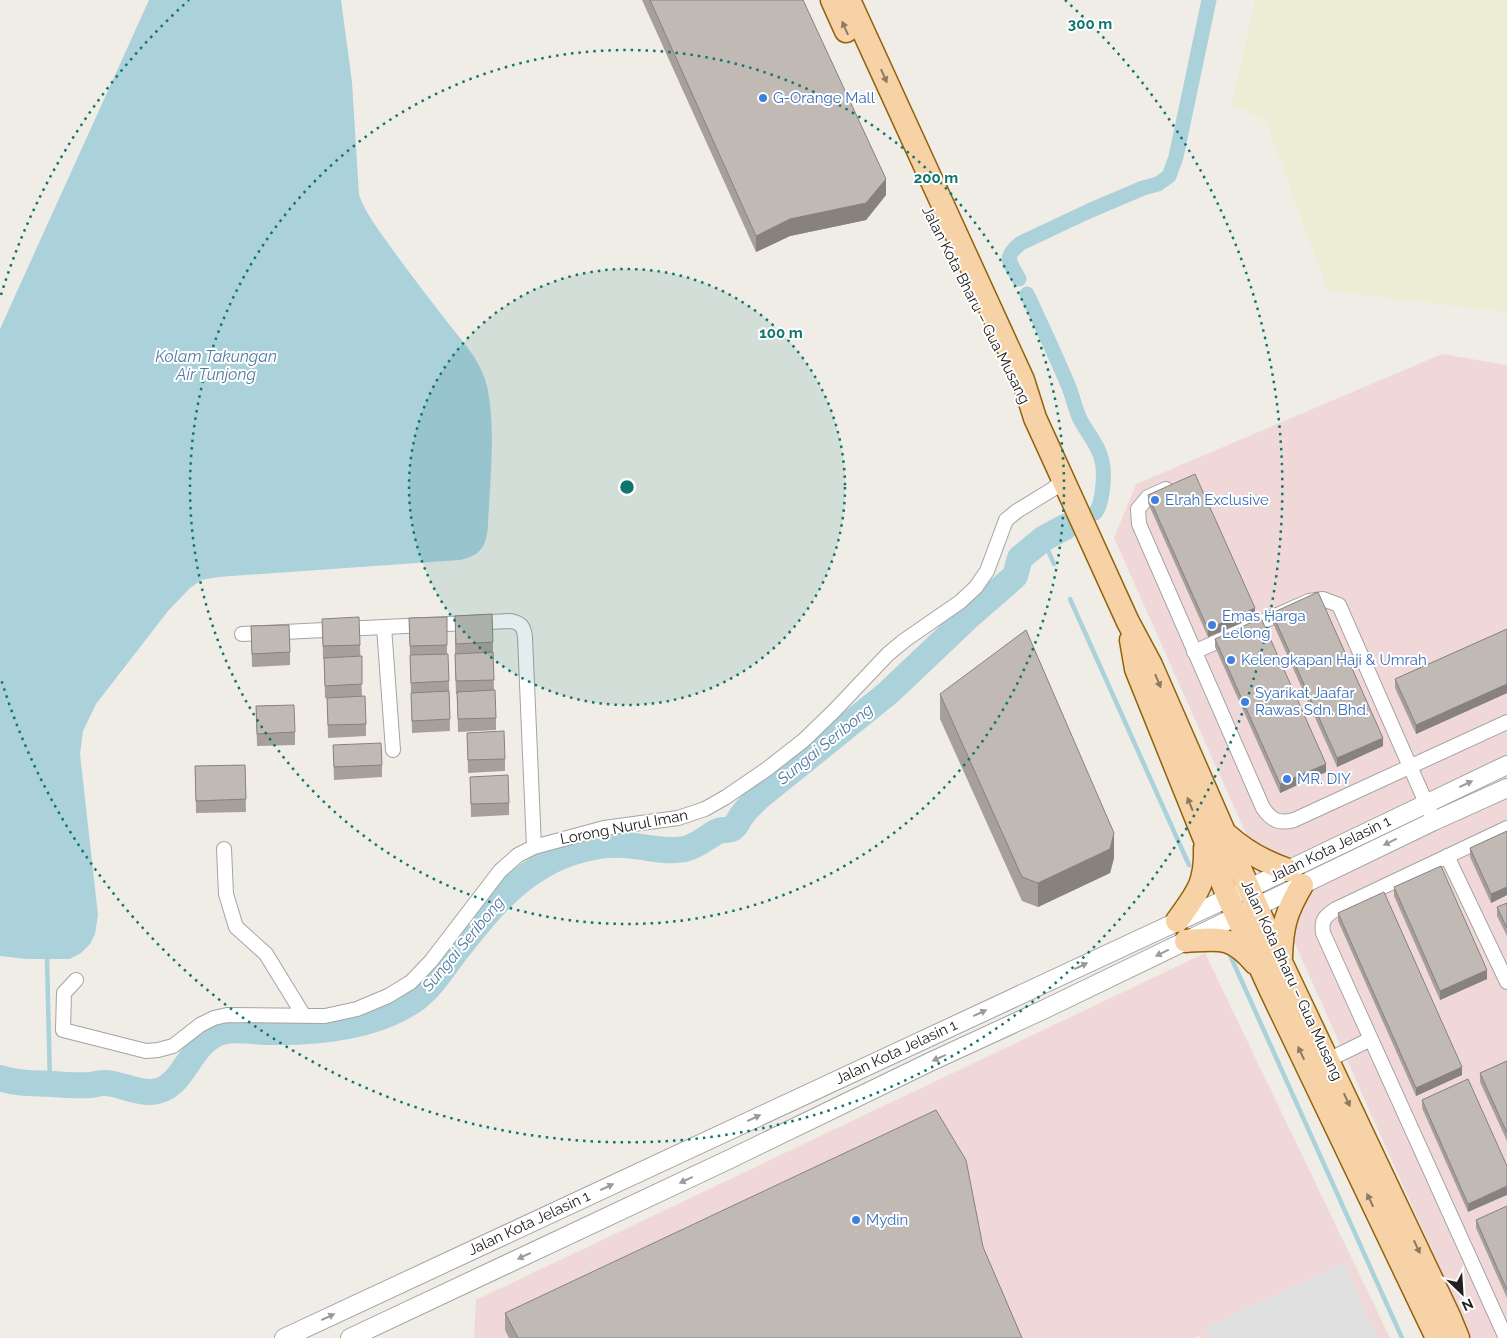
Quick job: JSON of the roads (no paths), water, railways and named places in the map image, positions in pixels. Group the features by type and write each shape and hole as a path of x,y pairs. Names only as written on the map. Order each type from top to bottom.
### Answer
{"main road":[{"name":"Jalan Kota Bharu – Gua Musang","path":"832,0 932,220 1022,400 1035,418"},
{"name":"Jalan Kota Bharu – Gua Musang","path":"849,0 1023,380 1035,418 1128,622 1151,665 1214,837 1437,1338"},
{"path":"1214,837 1240,847 1268,864 1295,877 1290,904 1271,966 1229,940 1212,939 1182,931 1203,881 1214,837"},
{"name":"Jalan Kota Bharu – Gua Musang","path":"1271,966 1328,1060 1458,1338"}],"street":[{"name":"Lorong Nurul Iman","path":"76,980 64,994 63,1030 146,1051 173,1046 200,1025 214,1018 227,1015 325,1016 357,1010 388,996 411,982 431,960 500,871 518,855 534,847 604,828 678,818 705,809 734,791 804,740 888,654 960,602 976,587 987,571 1006,520 1016,511 1053,489 1064,479"},
{"path":"1178,484 1148,496 1138,509 1139,524 1268,816 1284,822 1294,820 1507,722"},
{"path":"1194,652 1309,601 1323,599 1339,605 1434,821"},
{"path":"242,634 518,623 522,626 525,637 534,847"},
{"path":"384,627 393,750"},
{"name":"Jalan Kota Jelasin 1","path":"1295,877 1426,802 1507,765"},
{"path":"1182,931 1295,877 1434,821 1507,788"},
{"path":"1506,1338 1371,1039 1324,933 1322,924 1327,915 1336,909 1507,828"},
{"path":"224,849 226,894 236,927 266,954 304,1016"},
{"path":"1447,856 1507,982"},
{"name":"Jalan Kota Jelasin 1","path":"350,1338 1047,1008 1182,931"},
{"name":"Jalan Kota Jelasin 1","path":"284,1338 1182,931"},
{"path":"1328,1060 1371,1039"}],"water":[{"name":"Kolam Takungan Air Tunjong","path":"149,0 341,0 352,82 359,195 365,209 377,227 471,352 485,379 492,425 487,534 482,547 477,553 460,560 218,577 201,580 189,589 168,611 96,704 83,731 80,754 98,915 95,934 90,944 81,953 70,959 26,959 0,956 0,329"}],"waterway":[{"path":"1019,279 1010,263 1010,256 1021,243 1089,211 1143,188 1158,184 1169,176 1176,157 1209,0"},
{"path":"1027,294 1068,385 1079,417 1101,456 1103,488 1100,503 1095,513"},
{"name":"Sungai Seribong","path":"0,1078 19,1082 67,1085 110,1083 139,1091 151,1092 162,1090 172,1083 201,1045 211,1037 222,1032 240,1030 288,1032 327,1029 366,1022 401,1008 428,988 494,905 531,873 553,860 572,852 604,845 624,845 663,850 685,849 718,831 733,828 746,810 758,798 888,693 967,618 1015,576 1020,558 1043,539 1065,527"},
{"path":"1043,539 1054,564"},
{"path":"1070,599 1189,865"},
{"path":"1230,955 1402,1338"},
{"path":"47,959 50,1084"}],"place":[{"name":"G-Orange Mall","path":"763,98"},
{"name":"Elrah Exclusive","path":"1155,500"},
{"name":"Emas Harga Lelong","path":"1212,625"},
{"name":"Kelengkapan Haji & Umrah","path":"1231,660"},
{"name":"Syarikat Jaafar Rawas Sdn. Bhd.","path":"1245,702"},
{"name":"MR. DIY","path":"1287,779"},
{"name":"Mydin","path":"856,1220"}]}
